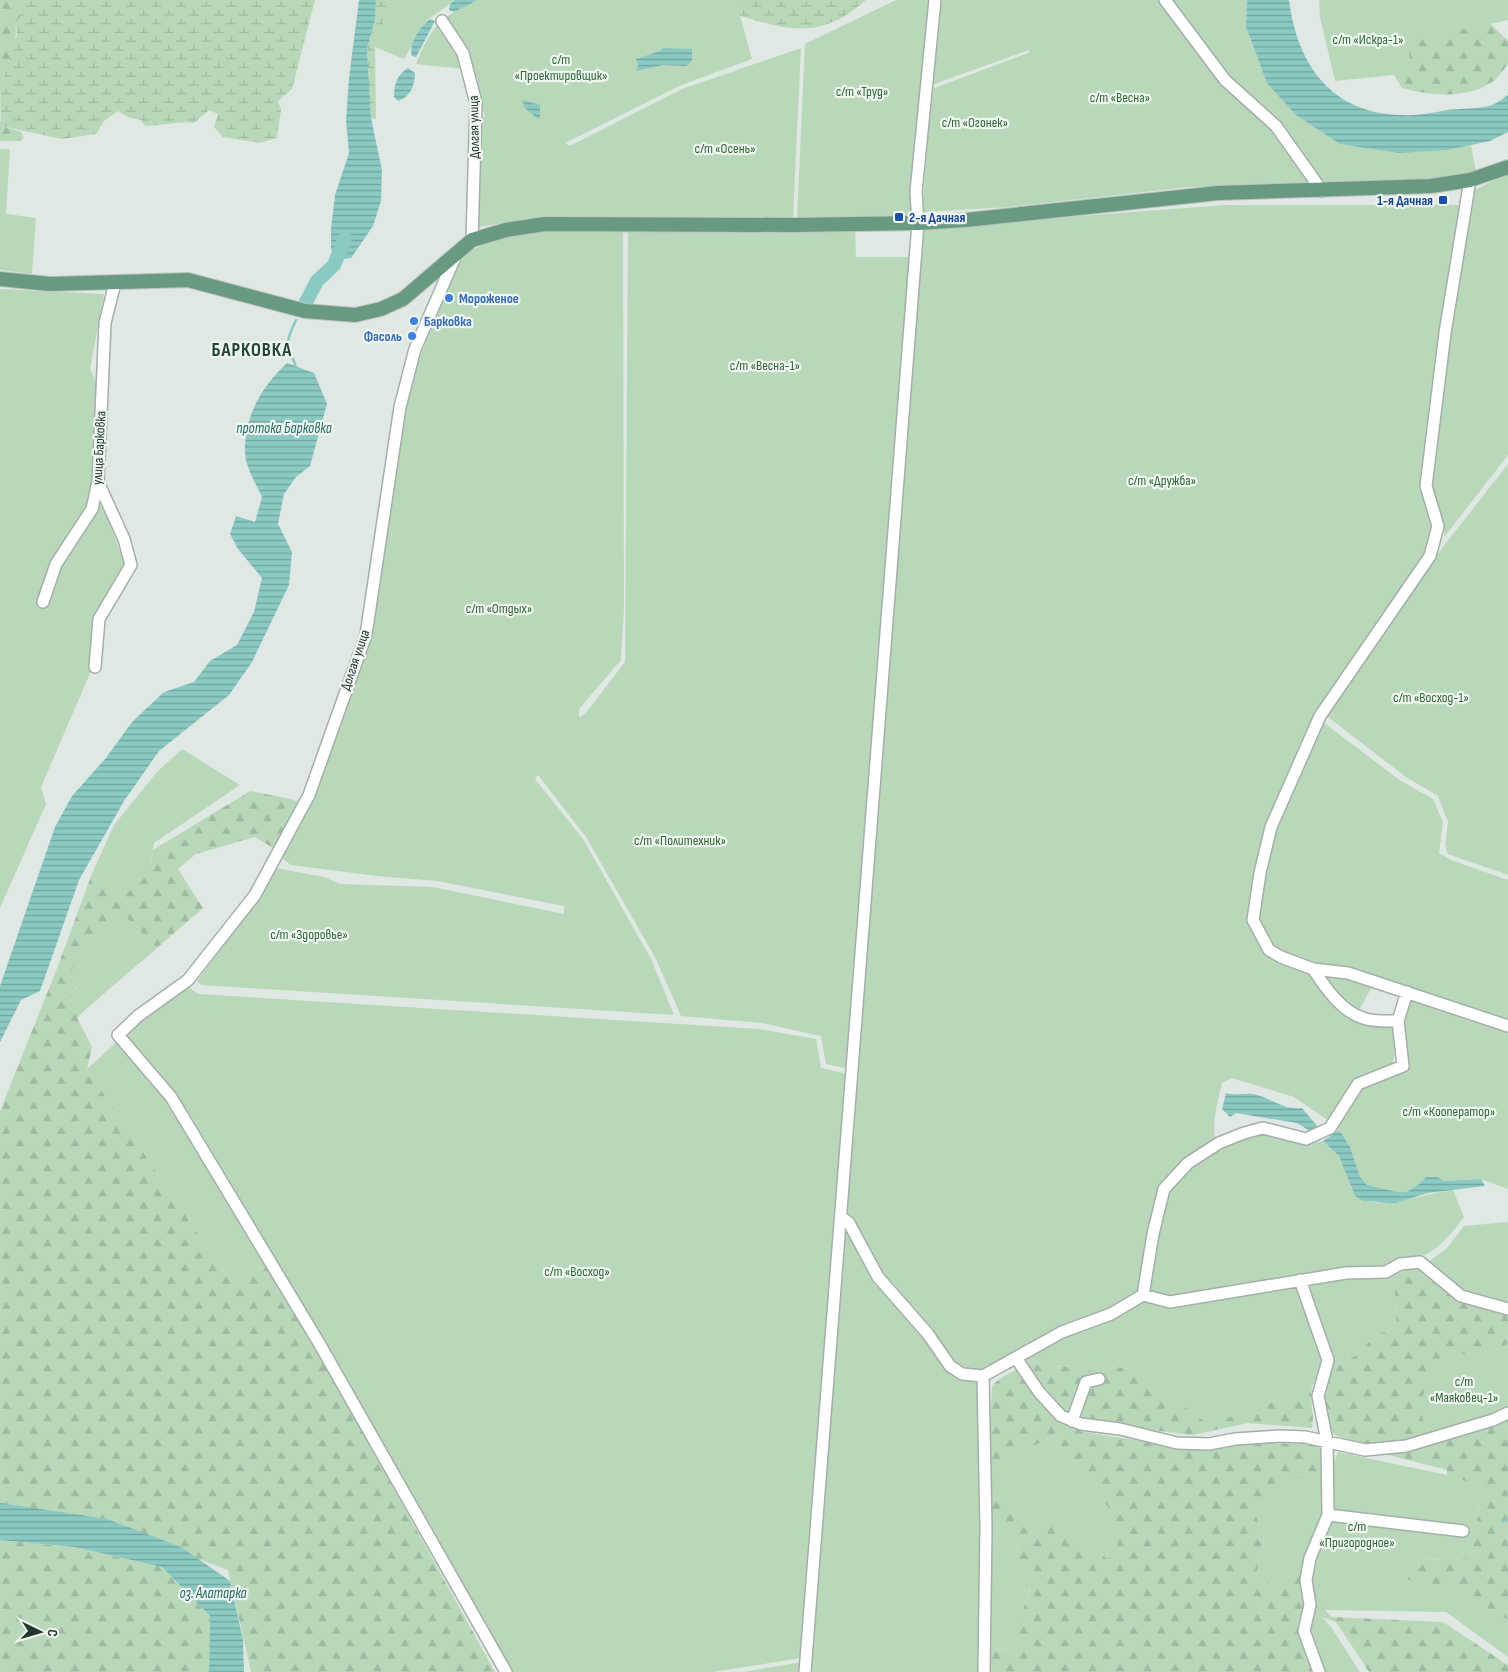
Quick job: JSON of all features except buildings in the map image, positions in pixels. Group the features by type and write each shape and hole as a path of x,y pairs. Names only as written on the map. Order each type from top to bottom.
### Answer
{"main road":[{"path":"0,280 50,284 188,280 305,311 355,315 381,309 403,299 459,249 472,240 506,230 545,224 794,225 918,223 966,220 1218,193 1431,186 1470,180 1508,167"}],"street":[{"path":"805,1672 918,223 916,192 934,0"},
{"path":"1165,0 1225,80 1276,126 1322,191"},
{"name":"Долгая улица","path":"442,21 463,53 476,103 472,240"},
{"path":"1470,180 1445,333 1426,486 1438,526 1430,556 1320,716 1271,827 1260,873 1253,920 1269,950 1313,969 1348,973 1508,1026"},
{"name":"Долгая улица","path":"459,249 434,301 415,348 400,407 366,635 309,795 249,902 188,980 138,1016 118,1035 172,1097 319,1343 506,1672"},
{"name":"улица Барковка","path":"44,602 56,564 92,509 98,482 105,323 115,283"},
{"path":"95,667 99,620 131,566 124,539 98,482"},
{"path":"1313,969 1326,990 1348,1010 1363,1018 1398,1021"},
{"path":"1144,1295 1153,1234 1164,1190 1188,1163 1219,1143 1244,1133 1263,1128 1306,1139 1330,1128 1358,1084 1403,1066 1398,1021 1407,992"},
{"path":"841,1217 849,1223 878,1277 928,1334 950,1366 962,1374 983,1376 1062,1332 1111,1314 1144,1295 1170,1302 1346,1273 1386,1272 1400,1264 1420,1262 1461,1296 1508,1309"},
{"path":"1300,1280 1328,1360 1318,1396 1326,1441 1328,1515 1310,1558 1306,1580 1310,1605 1304,1631 1319,1672"},
{"path":"1016,1358 1039,1392 1061,1416 1072,1421 1120,1428 1177,1443 1208,1444 1235,1439 1280,1436 1326,1441 1365,1450 1406,1446 1493,1420 1508,1413"},
{"path":"983,1376 986,1528 984,1672"},
{"path":"1072,1421 1086,1382 1098,1379"},
{"path":"1328,1515 1463,1531"}],"green space":[{"path":"0,0 23,0 21,16 16,23 15,50 9,59 0,90"},
{"path":"23,0 315,0 292,89 278,101 281,110 277,138 260,143 223,137 214,127 218,114 209,110 194,123 145,126 141,120 130,118 118,111 104,121 96,134 62,139 1,126 0,90 9,59 14,50 10,44 17,37 16,23 21,16"},
{"path":"376,0 395,0 385,19 375,47 376,119 371,118 367,49 375,20"},
{"path":"395,0 455,0 426,21 404,59 375,47 385,19"},
{"path":"478,0 732,0 740,16 752,59 679,86 565,143 570,146 682,89 801,48 793,218 542,216 474,228 478,118 485,117 470,67 465,69 416,64 427,39 439,24 454,12"},
{"path":"732,0 866,0 835,21 820,26 791,28 740,16"},
{"name":"с/т «Труд»","path":"896,0 929,0 911,215 797,218 805,44"},
{"name":"с/т «Весна»","path":"937,0 1247,0 1246,27 1267,83 1447,150 1471,145 1476,172 1446,178 1411,181 1189,187 1010,207 922,212 932,89 1028,53 1029,50 931,85"},
{"name":"с/т «Искра-1»","path":"1319,0 1508,0 1508,20 1407,41 1412,73 1335,81 1320,17"},
{"path":"1490,23 1508,41 1508,64 1492,82 1471,91 1448,94 1424,93 1402,88 1394,75 1412,73 1406,41"},
{"path":"0,119 2,126 21,132 24,138 20,141 0,141"},
{"path":"0,149 10,149 6,214 36,218 32,274 0,270"},
{"path":"1508,173 1508,455 1445,536 1429,486 1454,309 1475,190"},
{"name":"с/т «Дружба»","path":"1224,205 1462,205 1421,484 1432,518 1429,549 1315,716 1401,781 1433,799 1443,822 1439,853 1451,860 1508,880 1508,1189 1481,1179 1444,1181 1426,1177 1407,1192 1397,1192 1366,1185 1360,1177 1339,1130 1329,1121 1294,1097 1232,1078 1222,1083 1214,1126 1219,1151 1246,1136 1261,1133 1304,1144 1323,1141 1339,1157 1354,1193 1361,1199 1371,1202 1385,1202 1453,1190 1464,1217 1448,1237 1434,1250 1392,1266 1396,1328 1375,1335 1357,1355 1331,1368 1312,1386 1260,1407 1208,1424 1137,1370 1110,1366 1099,1372 1074,1366 1051,1367 1039,1362 1025,1366 1017,1352 980,1373 988,1469 1054,1436 1107,1506 1118,1525 1117,1550 1108,1559 1051,1520 1025,1529 1007,1502 989,1497 990,1509 1015,1533 1019,1562 1035,1568 1013,1649 988,1650 982,1672 809,1672 923,228","holes":["1377,978 1408,1002 1404,1030 1409,1068 1388,1075 1393,1063 1395,1050 1394,1025 1354,1019"]},
{"path":"855,228 856,257 909,257 849,1069 826,1064 821,1036 762,1023 681,1016 655,957 586,837 538,775 535,779 583,839 651,959 674,1015 201,985 197,981 258,899 276,868 324,877 340,884 433,887 564,914 564,906 437,881 377,876 291,865 282,858 315,797 370,636 406,403 419,359 448,285 460,262 471,250 502,238 538,231 623,231 624,608 621,660 579,709 579,717 585,714 625,662 628,231"},
{"path":"0,289 104,294 90,369 96,382 95,455 89,501 103,506 125,565 97,619 94,664 41,787 46,804 0,908"},
{"name":"с/т «Восход-1»","path":"1508,464 1508,875 1448,854 1445,845 1448,822 1438,796 1406,777 1324,714 1439,552"},
{"path":"182,749 240,785 154,843 146,876 119,898 93,871 114,825 157,772"},
{"path":"250,791 291,799 300,803 273,848 255,837 196,854 178,869 203,908 157,948 126,918 71,994 86,1009 77,1018 92,1047 87,1069 231,1282 266,1266 325,1364 495,1672 251,1672 228,1570 148,1540 0,1506 0,1111 56,971 93,871 120,898 151,863 153,850"},
{"path":"126,917 157,948 86,1009 71,994 77,987 68,978 81,952"},
{"name":"с/т «Восход»","path":"186,985 198,994 759,1029 816,1039 821,1068 848,1074 802,1658 712,1672 511,1672 341,1369 325,1364 266,1266 231,1282 87,1069 132,1028"},
{"path":"1508,1222 1508,1307 1461,1293 1427,1263 1447,1248 1464,1226"},
{"path":"1418,1266 1508,1313 1508,1344 1489,1353 1441,1356 1424,1434 1426,1445 1495,1426 1508,1419 1508,1620 1457,1590 1408,1580 1405,1565 1420,1560 1470,1558 1483,1487 1447,1475 1447,1470 1388,1455 1374,1447 1337,1436 1329,1430 1323,1403 1331,1368 1357,1355 1375,1335 1396,1328 1394,1274"},
{"name":"с/т «Маяковец-1»","path":"1508,1344 1508,1409 1491,1418 1424,1434 1421,1400 1441,1356 1489,1353"},
{"path":"1039,1362 1051,1367 1074,1366 1099,1372 1110,1366 1137,1370 1208,1424 1260,1407 1312,1386 1312,1428 1248,1423 1193,1435 1143,1429 1075,1426 1079,1431 1197,1450 1252,1443 1309,1444 1323,1448 1323,1489 1253,1506 1264,1540 1255,1582 1276,1584 1290,1571 1312,1571 1324,1609 1332,1617 1443,1622 1508,1665 1508,1672 1369,1672 1336,1622 1322,1617 1310,1631 1325,1672 988,1672 988,1650 1013,1649 1017,1626 1030,1590 1019,1562 1015,1533 990,1509 988,1496 1007,1502 1025,1528 1051,1520 1108,1559 1118,1525 1107,1506 1054,1436 988,1469 992,1386 1008,1374"},
{"name":"с/т «Пригородное»","path":"1338,1452 1447,1475 1483,1487 1470,1558 1420,1560 1405,1565 1408,1580 1457,1590 1508,1620 1508,1657 1446,1612 1324,1610 1312,1571 1290,1571 1276,1584 1255,1582 1264,1540 1253,1506 1266,1491 1285,1481 1312,1476 1323,1488"},
{"path":"0,1540 74,1547 162,1567 210,1616 209,1672 0,1672"},
{"path":"1311,1616 1322,1617 1331,1627 1360,1672 1325,1672 1310,1631"},
{"path":"802,1662 802,1672 743,1672"}],"water":[{"path":"359,0 376,0 375,20 367,49 371,118 382,170 381,201 373,226 351,258 344,259 331,250 331,229 335,195 349,153 346,121 349,78"},
{"path":"455,0 478,0 454,12 449,10 450,4"},
{"path":"1247,0 1289,0 1293,24 1300,45 1310,65 1322,82 1356,106 1377,112 1413,115 1489,106 1508,95 1508,132 1490,141 1447,150 1399,153 1340,144 1296,115 1267,83 1246,27"},
{"path":"430,19 435,21 416,57 412,56 413,41 422,26"},
{"path":"663,48 692,49 692,61 686,66 663,65 636,71 638,65 636,59 660,51"},
{"path":"408,68 415,73 413,87 406,97 398,101 394,97 396,84 401,73"},
{"path":"522,100 540,105 540,118 538,119 525,108"},
{"name":"протока Барковка","path":"287,363 314,373 327,404 310,466 296,477 284,494 278,524 292,552 289,585 252,662 229,695 159,751 124,801 79,880 40,991 21,1000 0,1042 0,986 55,827 72,796 106,758 132,722 164,692 194,682 210,661 237,645 254,612 262,578 238,549 230,534 236,516 255,522 262,497 247,464 245,440 247,427 262,393 269,382"},
{"path":"1226,1093 1253,1094 1289,1108 1302,1108 1319,1128 1310,1131 1297,1123 1236,1113 1230,1117 1222,1109"},
{"path":"1339,1130 1350,1147 1360,1177 1367,1185 1397,1192 1407,1192 1426,1177 1437,1177 1444,1181 1481,1179 1485,1186 1428,1193 1395,1203 1363,1201 1355,1196 1339,1156 1323,1141"},
{"name":"оз. Алатарка","path":"0,1503 107,1519 181,1547 230,1581 243,1640 244,1672 209,1672 210,1616 162,1567 74,1547 0,1540"}],"waterway":[{"path":"306,302 317,281 334,265 345,238"},
{"path":"296,320 289,336 288,346 297,370"},
{"path":"1503,1521 1508,1520"}],"place":[{"name":"1-я Дачная","path":"1443,200"},
{"name":"2-я Дачная","path":"899,217"},
{"name":"Мороженое","path":"449,298"},
{"name":"Барковка","path":"414,321"},
{"name":"Фасоль","path":"412,336"}],"district":[{"name":"БАРКОВКА","path":"252,350"}],"park label":[{"name":"с/т «Проектировщик»","path":"561,68"},
{"name":"с/т «Огонек»","path":"975,122"},
{"name":"с/т «Осень»","path":"725,148"},
{"name":"с/т «Весна-1»","path":"765,365"},
{"name":"с/т «Отдых»","path":"499,608"},
{"name":"с/т «Политехник»","path":"680,840"},
{"name":"с/т «Здоровье»","path":"309,934"},
{"name":"с/т «Кооператор»","path":"1449,1111"}]}
